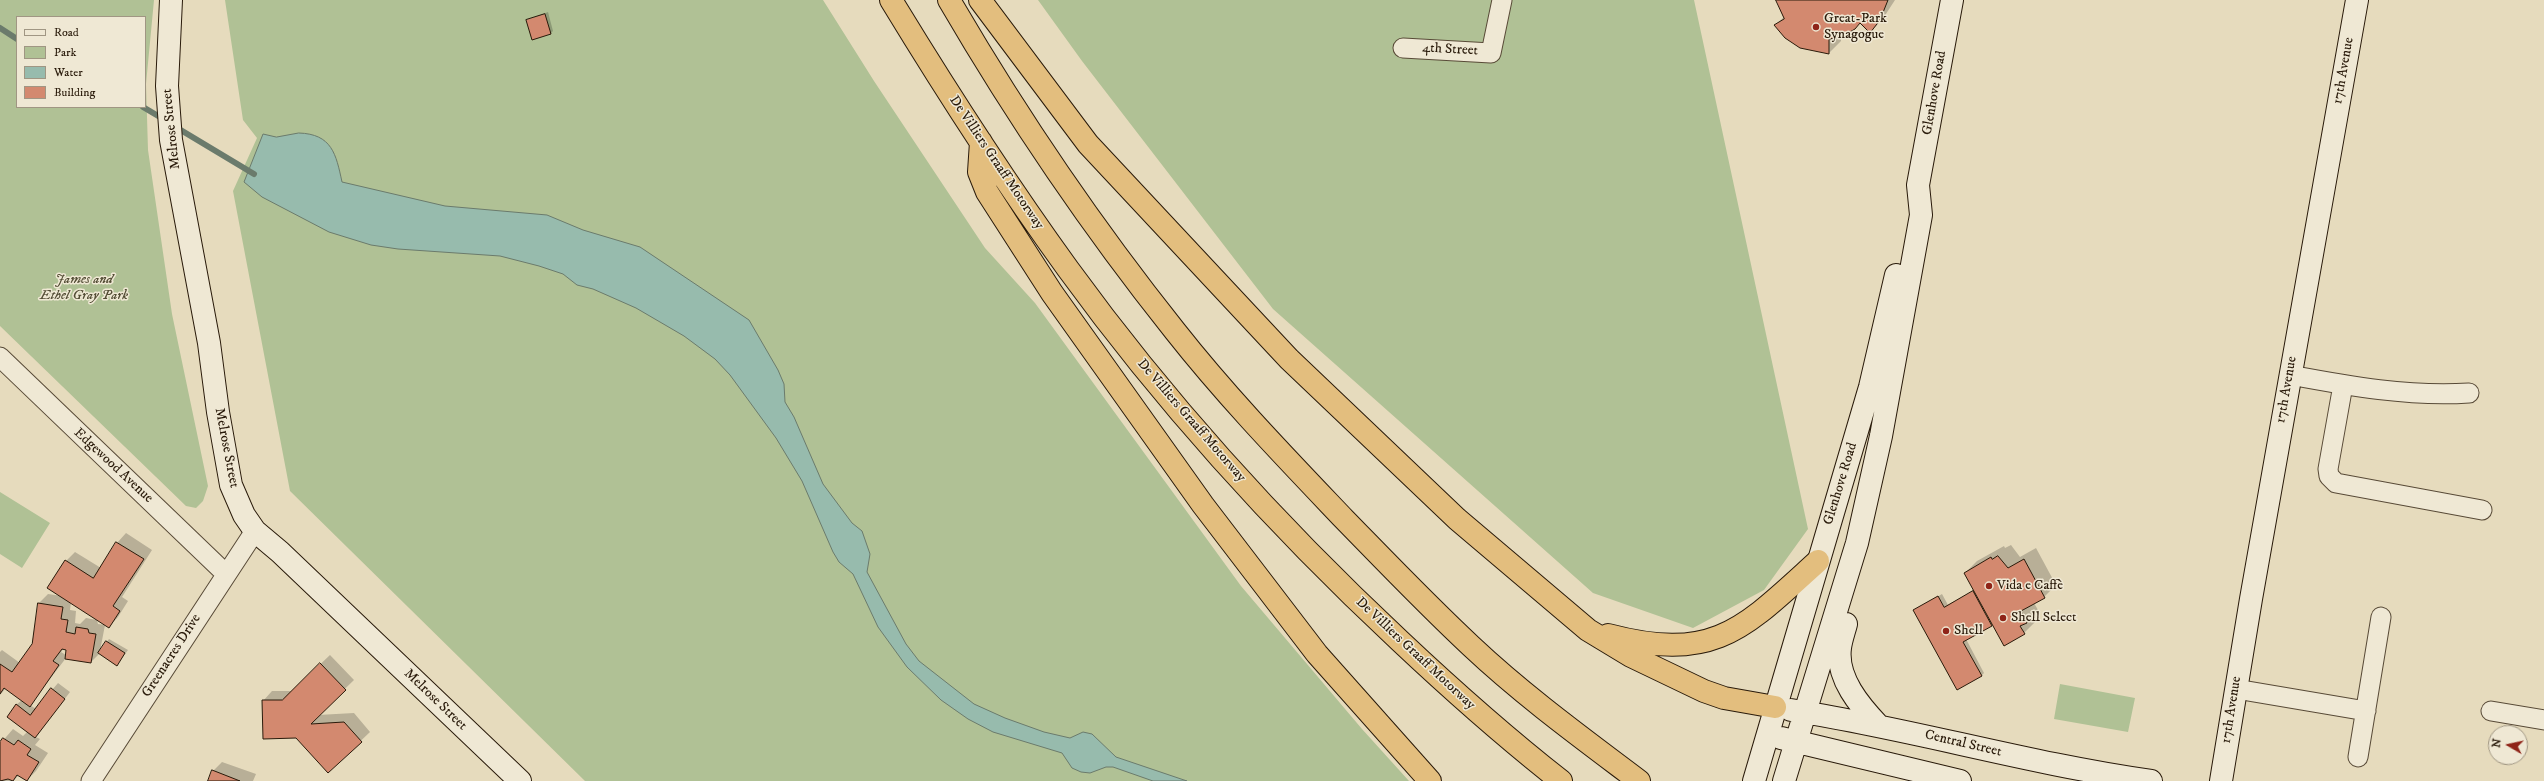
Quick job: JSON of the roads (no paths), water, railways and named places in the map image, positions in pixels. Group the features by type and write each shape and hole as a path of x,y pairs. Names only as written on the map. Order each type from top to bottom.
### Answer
{"highway":[{"name":"De Villiers Graaff Motorway","path":"891,0 981,142 1078,282 1187,418 1254,493 1343,587 1490,723 1561,781"},
{"path":"949,0 984,60 1057,170 1131,273 1176,332 1283,455 1471,646 1557,718 1639,781"},
{"path":"980,0 1088,144 1289,359 1457,519 1588,630 1631,656 1724,698 1775,707"},
{"path":"981,142 979,172 987,192 1052,293 1203,505 1317,654 1430,781"},
{"path":"1588,630 1629,640 1673,645 1695,643 1725,636 1748,623 1818,561"}],"main road":[{"name":"Melrose Street","path":"171,0 167,86 171,140 209,343 218,412 231,485 244,515 255,531 280,552 520,781"},
{"name":"Glenhove Road","path":"1784,781 1857,543 1896,360 1921,215 1918,185 1952,0"},
{"name":"17th Avenue","path":"2221,781 2356,0"},
{"name":"Glenhove Road","path":"1754,781 1870,387 1894,283 1908,204 1918,185"},
{"path":"1845,585 1848,604 1840,649 1840,661 1851,691 1861,707 1879,726"},
{"name":"Central Street","path":"1775,707 1922,734 2012,755 2151,781"},
{"path":"1768,734 1795,744 1960,781"}],"street":[{"name":"4th Street","path":"1403,48 1492,53 1502,0"},
{"name":"Edgewood Avenue","path":"0,357 226,574"},
{"path":"2290,375 2343,385 2390,391 2433,394 2469,393"},
{"path":"2343,385 2328,469 2329,476 2336,483 2482,510"},
{"name":"Greenacres Drive","path":"91,781 255,531"},
{"path":"2358,757 2381,617"},
{"path":"2236,690 2366,711"},
{"path":"2491,711 2544,720"}],"water":[{"path":"299,133 319,137 331,147 342,182 445,206 547,215 583,230 640,247 749,320 778,370 784,384 785,402 794,417 823,484 852,523 862,531 870,554 867,572 906,644 919,661 974,704 1005,718 1044,732 1070,738 1083,732 1092,734 1116,757 1187,781 1153,781 1113,767 1106,767 1090,773 1081,772 1072,768 1062,753 993,732 968,719 941,700 907,667 878,627 853,574 839,562 833,552 802,481 776,438 730,375 715,359 684,336 636,308 593,289 577,285 563,274 500,256 398,249 371,245 329,232 262,197 244,182 263,134 276,137"}],"waterway":[{"path":"0,28 16,38"},
{"path":"145,108 165,120"},
{"path":"174,126 254,174"}],"place":[{"name":"Great-Park Synagogue","path":"1816,27"},
{"name":"Vida e Caffè","path":"1989,586"},
{"name":"Shell Select","path":"2003,618"},
{"name":"Shell","path":"1946,631"}],"park label":[{"name":"James and Ethel Gray Park","path":"84,288"}]}
